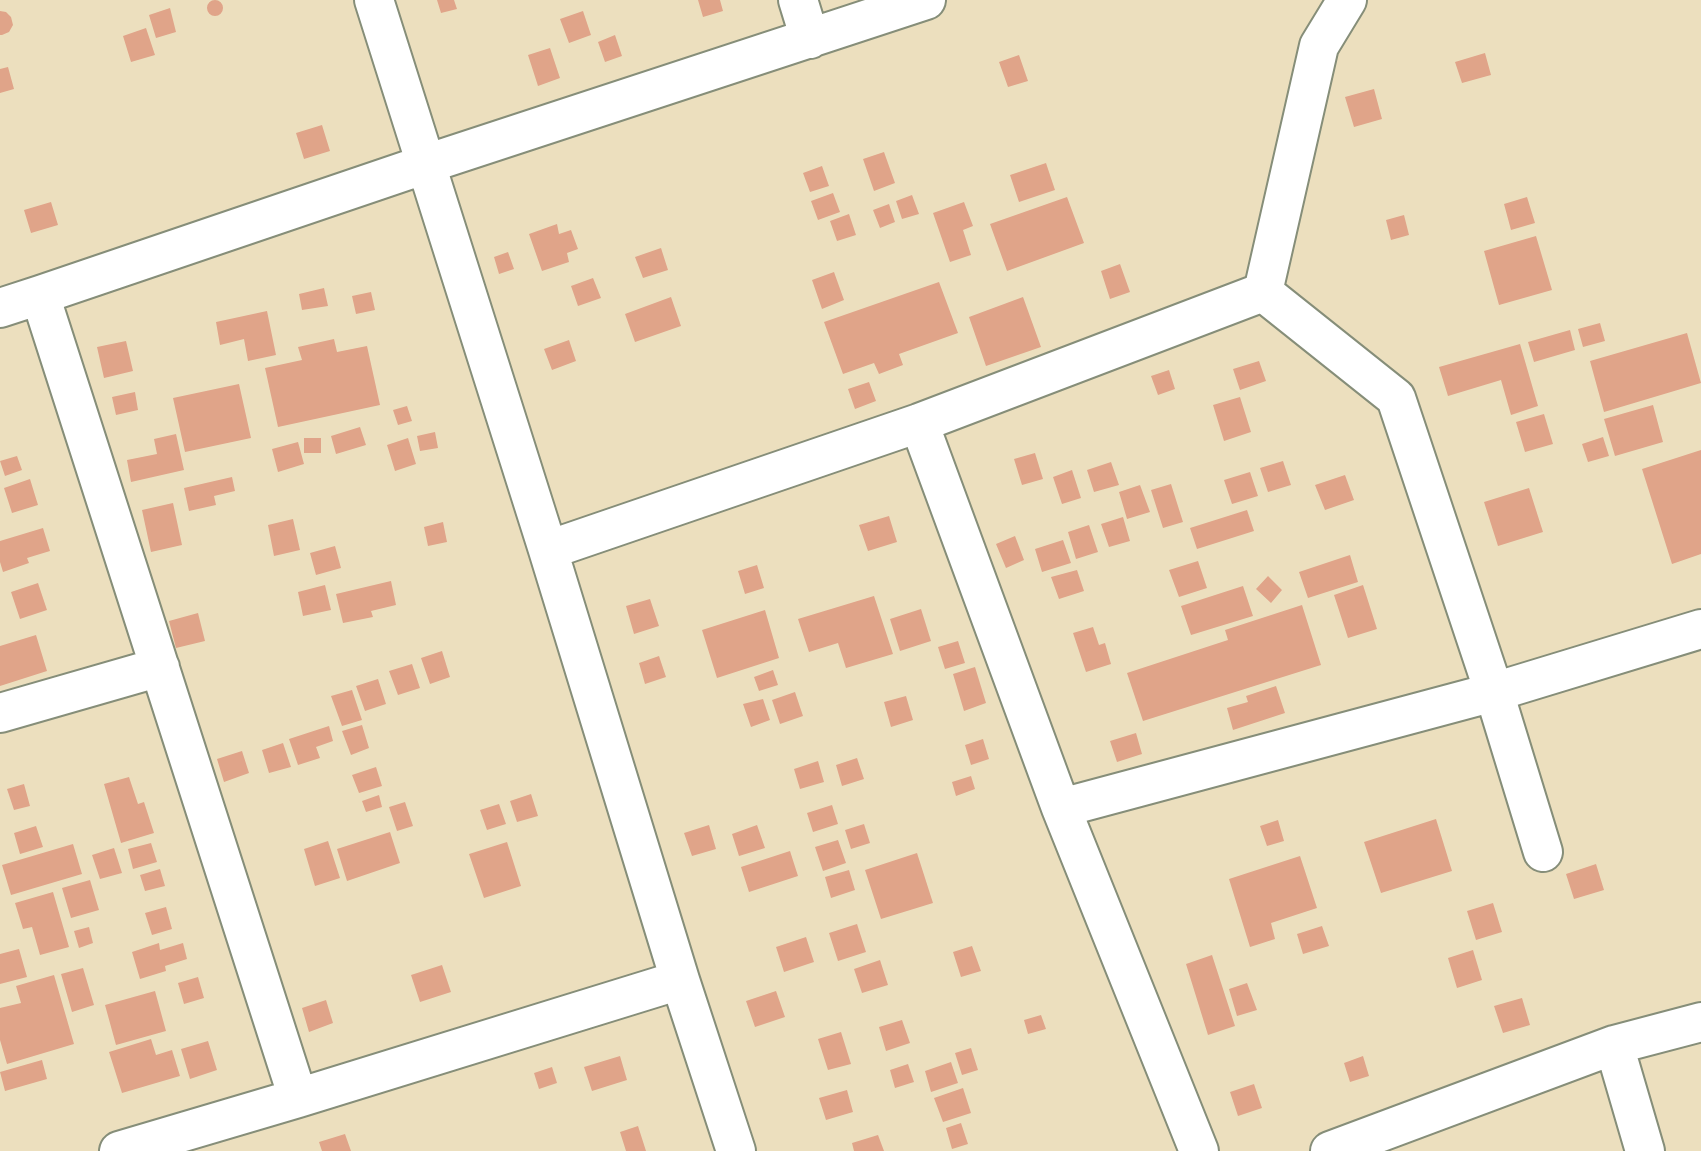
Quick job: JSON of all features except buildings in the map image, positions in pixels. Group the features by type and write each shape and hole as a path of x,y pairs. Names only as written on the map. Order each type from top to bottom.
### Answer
{"street":[{"path":"374,0 548,550 680,980 736,1151"},
{"path":"798,0 810,38"},
{"path":"0,308 426,164 926,0"},
{"path":"1263,292 1319,46 1347,0"},
{"path":"548,550 919,423 1263,292"},
{"path":"1263,292 1396,398 1494,692 1543,852"},
{"path":"40,295 298,1098"},
{"path":"919,423 1061,808 1199,1151"},
{"path":"1061,808 1494,692 1701,629"},
{"path":"0,713 160,667"},
{"path":"119,1151 680,980"},
{"path":"1330,1151 1614,1045 1701,1022"},
{"path":"1614,1045 1645,1151"}]}
